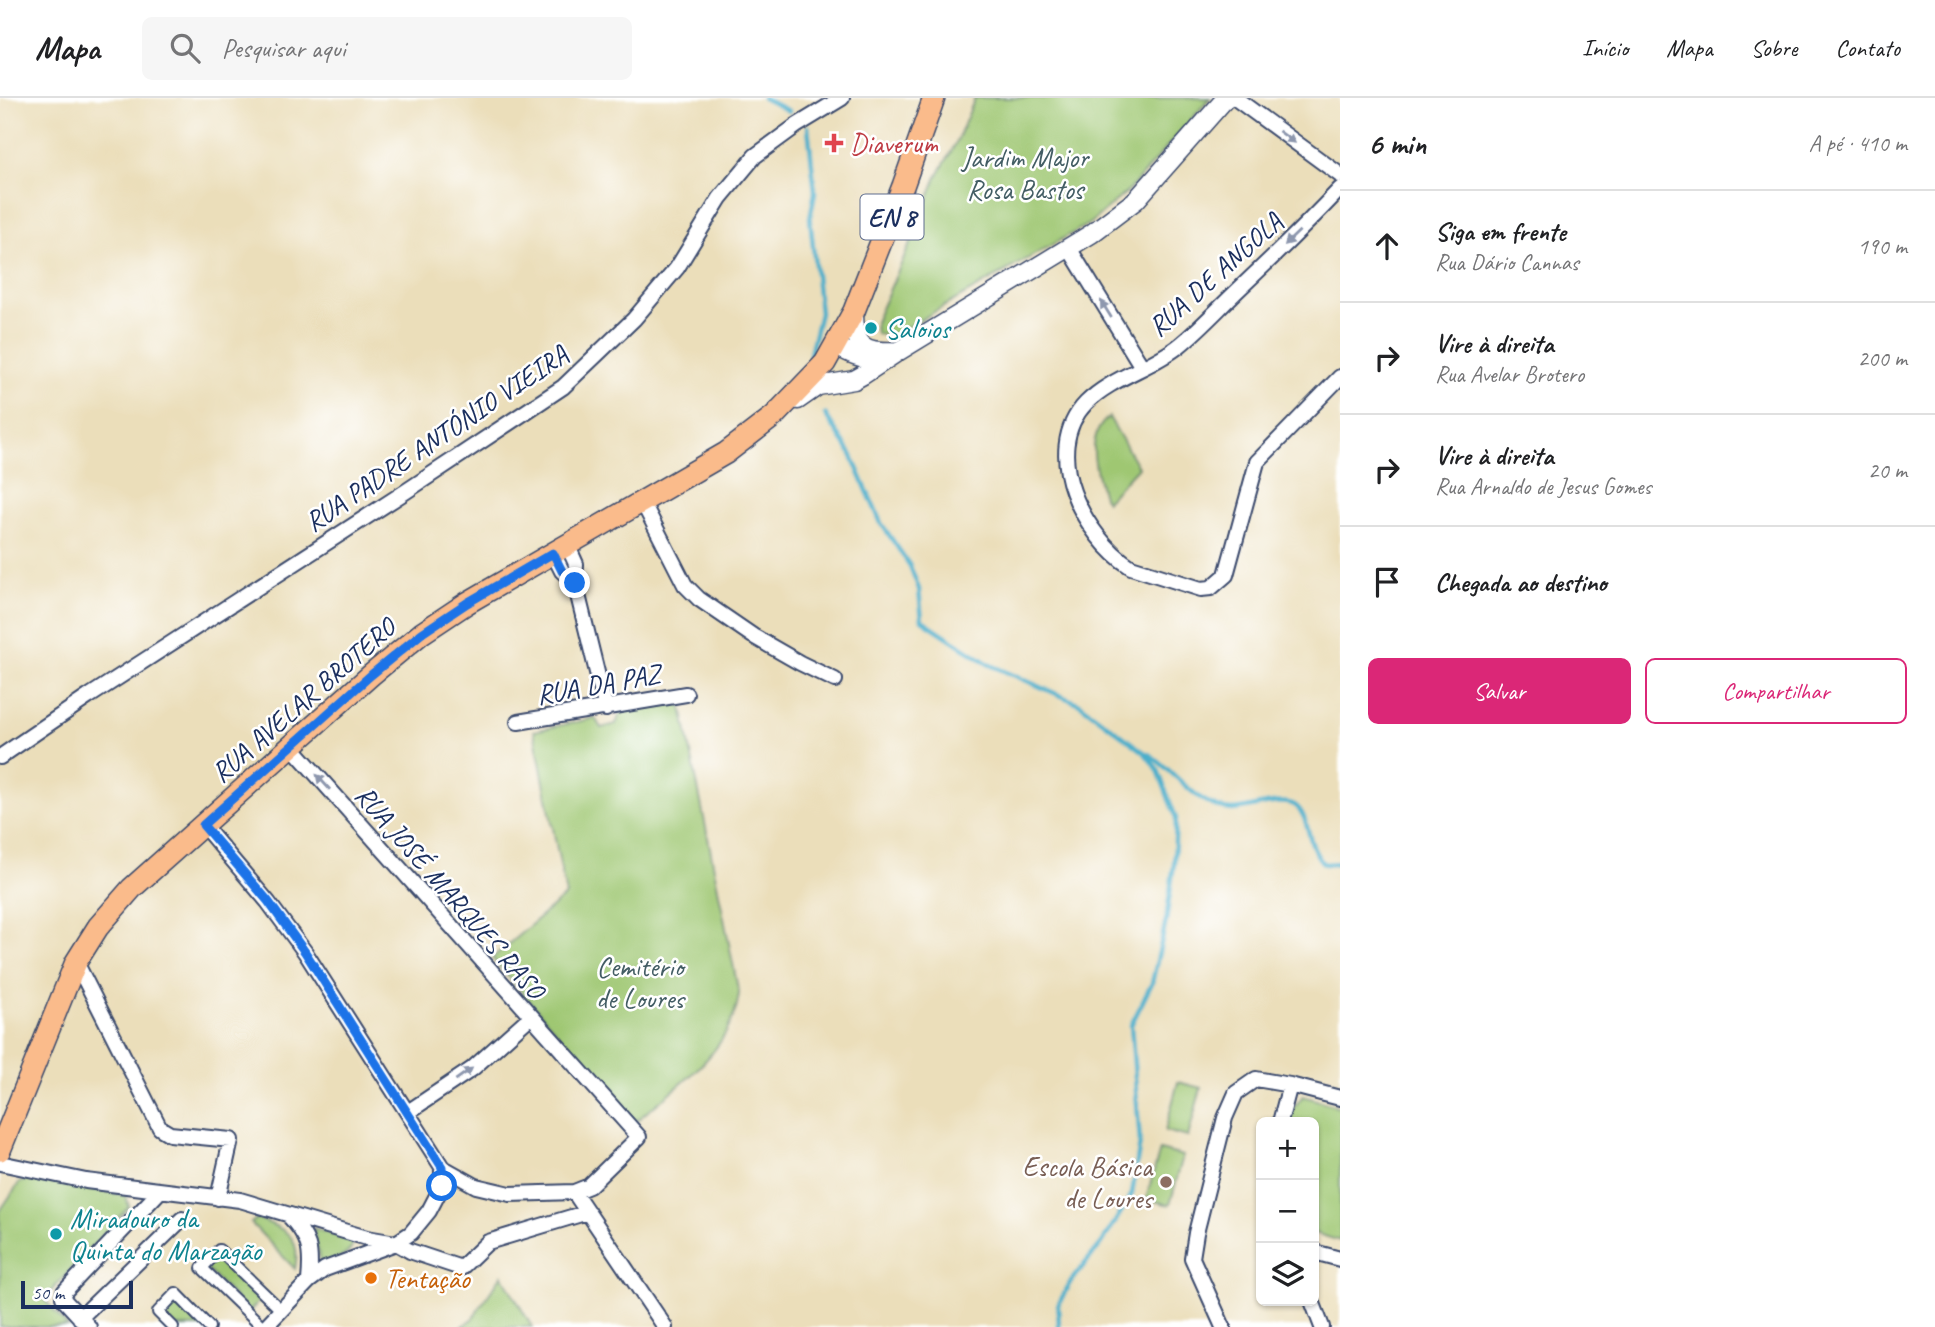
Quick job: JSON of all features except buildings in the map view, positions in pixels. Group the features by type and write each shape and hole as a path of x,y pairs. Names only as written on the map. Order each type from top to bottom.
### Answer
{"main road":[{"name":"EN 8","path":"774,416 830,355 854,311 927,123 934,98"},
{"path":"927,123 944,98"},
{"name":"RUA AVELAR BROTERO","path":"0,1150 76,962 98,927 132,888 371,675 422,633 467,603 726,453 774,416"}],"street":[{"name":"RUA PADRE ANTÓNIO VIEIRA","path":"0,757 563,387 634,319 677,268 720,198 755,156 796,126 842,98"},
{"path":"774,416 818,386 854,380 863,375 1091,234 1136,200 1226,98"},
{"path":"1235,98 1340,175"},
{"name":"RUA DE ANGOLA","path":"1340,189 1179,346 1098,392 1084,405 1074,419 1068,439 1066,461 1072,489 1086,521 1123,562 1131,567 1201,589 1211,588 1226,575 1257,462 1340,377"},
{"path":"1069,248 1142,367"},
{"path":"854,311 854,331 862,345 873,352 899,351"},
{"path":"830,355 854,355 876,360 899,351"},
{"path":"830,355 846,372 863,375"},
{"path":"642,501 685,585 699,599 753,636 835,680"},
{"path":"560,548 562,571 575,583 606,709"},
{"name":"RUA DA PAZ","path":"518,722 686,694"},
{"name":"RUA JOSÉ MARQUES RASO","path":"291,746 531,1016 472,1069 408,1112"},
{"path":"203,825 268,901 305,952 442,1167 477,1186 510,1194 574,1192 589,1186 639,1137 531,1016"},
{"path":"76,962 160,1128 170,1134 231,1140 218,1198"},
{"path":"1223,1327 1192,1258 1224,1118 1236,1093 1256,1079 1340,1098"},
{"path":"1281,1117 1290,1085"},
{"path":"0,1163 86,1181 240,1200 367,1238 396,1243 410,1251 461,1268 488,1242 588,1212"},
{"path":"282,1310 219,1251 202,1268 264,1327 282,1310 309,1281 325,1269 396,1243 411,1233 429,1211 442,1186 442,1167"},
{"path":"160,1191 64,1292 63,1297 84,1322 181,1219"},
{"path":"574,1192 666,1327"},
{"path":"288,1213 302,1229 310,1244 309,1281"},
{"path":"1319,1253 1340,1259"},
{"path":"173,1327 158,1312 176,1293 209,1327"},
{"path":"1314,1306 1322,1327"}],"green space":[{"name":"Jardim Major Rosa Bastos","path":"975,98 1210,98 1130,189 1090,223 899,332 876,334 875,322 936,179 958,139"},
{"path":"1109,417 1138,467 1106,501 1097,476 1094,444 1101,425"},
{"name":"Cemitério de Loures","path":"681,702 739,994 734,1015 714,1051 700,1067 635,1122 492,958 566,895 534,731 595,718 601,728 616,724 622,708"},
{"path":"1178,1082 1201,1088 1188,1137 1165,1131"},
{"path":"1303,1096 1340,1107 1340,1241 1319,1235 1319,1117 1290,1117 1293,1108"},
{"path":"1160,1150 1183,1156 1170,1205 1146,1199"},
{"path":"29,1179 125,1195 129,1206 44,1299 68,1327 0,1327 0,1211 19,1183"},
{"path":"257,1218 289,1235 296,1248 295,1269 251,1223"},
{"path":"313,1228 348,1240 353,1243 352,1248 341,1257 321,1264"},
{"path":"220,1252 264,1296 249,1312 205,1268"},
{"path":"502,1275 532,1327 461,1327 472,1319"},
{"path":"176,1296 207,1327 175,1327 160,1312"}],"waterway":[{"path":"763,98 789,111"},
{"path":"808,127 815,192 810,218 820,313 810,354"},
{"path":"825,414 851,454 881,523 910,566 919,589 922,620 990,665 1080,704 1144,752 1158,770 1176,818 1174,864 1166,921 1152,983 1131,1025 1140,1142 1132,1194 1102,1243 1071,1281 1058,1305 1059,1327"},
{"path":"1147,753 1197,796 1219,808 1232,810 1283,802 1296,806 1301,811 1318,857 1324,864 1340,863"}],"place":[{"name":"Diaverum","path":"834,143"},
{"name":"Saloios","path":"871,328"},
{"name":"Escola Básica de Loures","path":"1166,1182"},
{"name":"Miradouro da Quinta do Marzagão","path":"56,1234"},
{"name":"Tentação","path":"371,1278"}],"route":[{"path":"442,1186 442,1167 305,952 268,901 203,825 371,675 422,633 467,603 553,553 562,571 575,583"}]}
